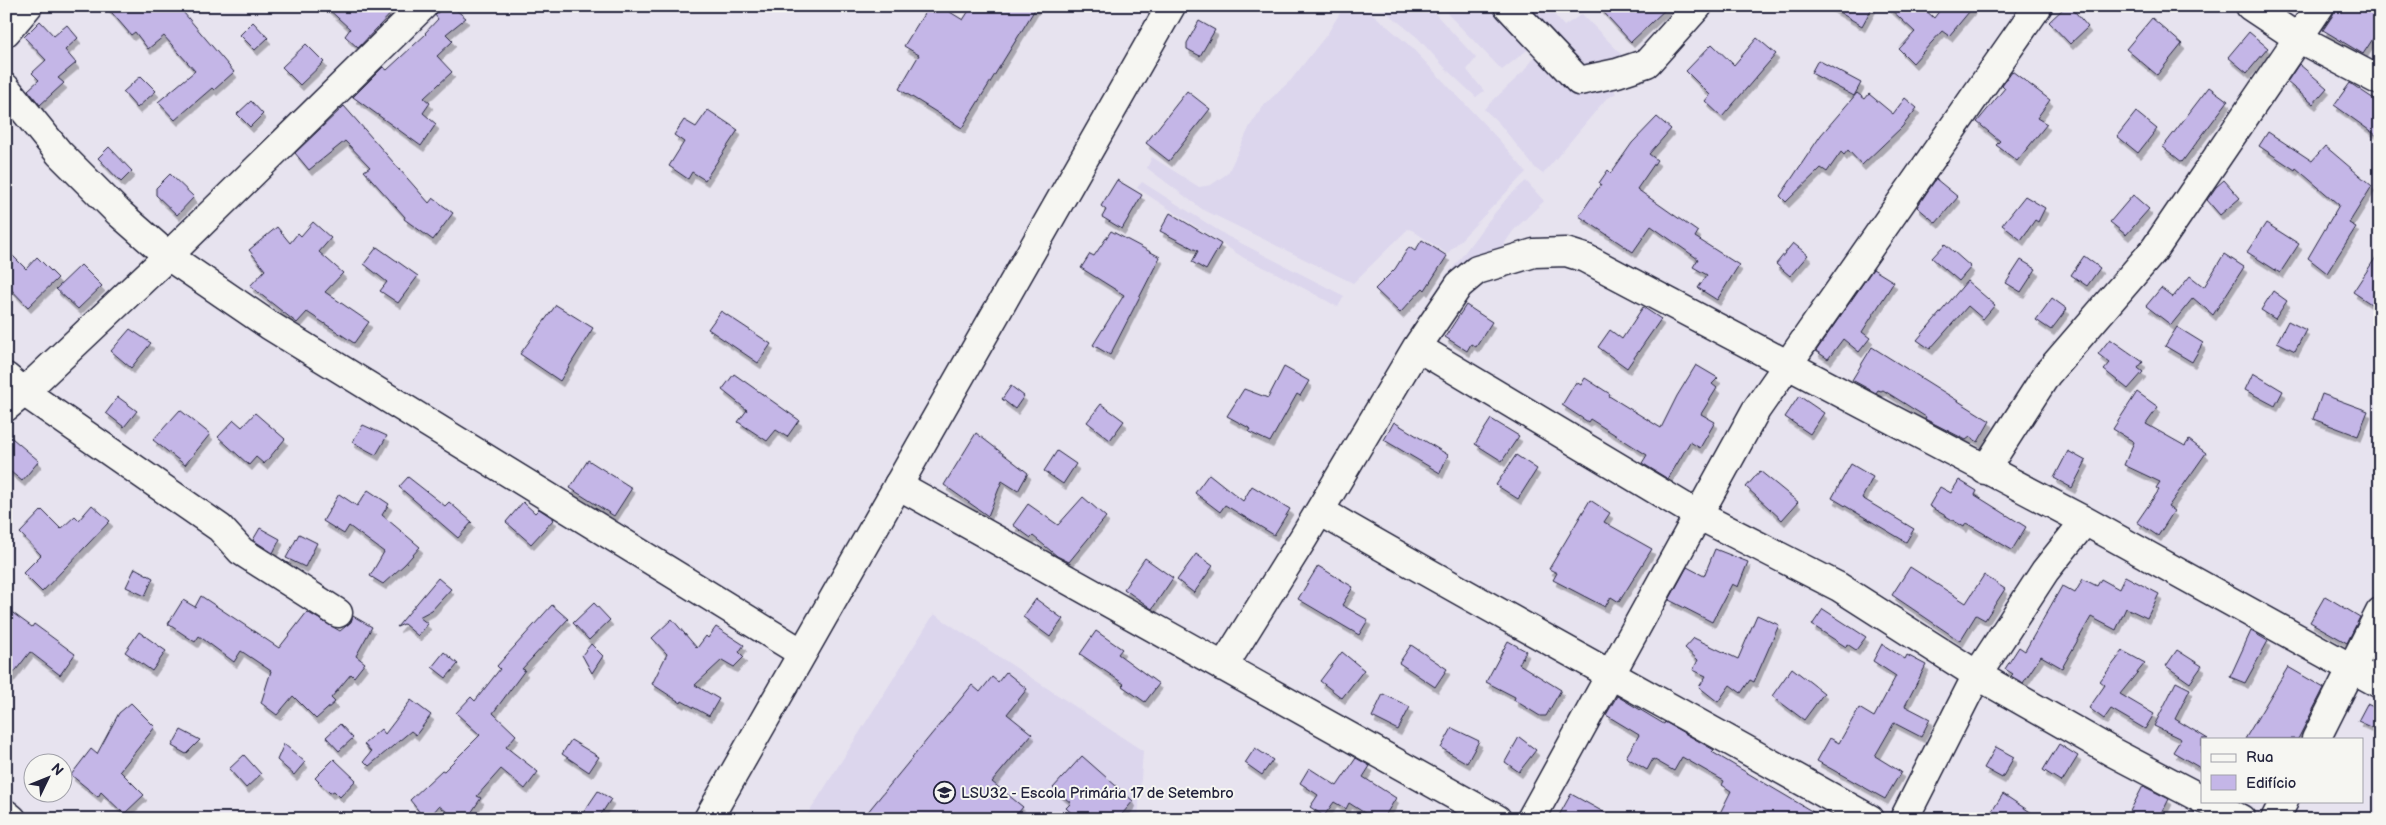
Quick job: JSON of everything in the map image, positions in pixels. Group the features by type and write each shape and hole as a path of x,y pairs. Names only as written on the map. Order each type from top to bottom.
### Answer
{"street":[{"path":"6,32 28,6"},
{"path":"338,613 241,551 220,528 12,392 168,256 423,6"},
{"path":"1508,6 1579,81 1617,73 1647,63 1698,6"},
{"path":"1530,819 1756,410 2038,6"},
{"path":"2250,6 2298,38 2380,81"},
{"path":"1985,470 2047,374 2154,250 2320,6"},
{"path":"708,819 1168,7"},
{"path":"6,88 59,153 119,213 168,256 269,325 802,653"},
{"path":"1223,667 1320,511 1417,347 1460,285 1478,270 1534,253 1566,252 1584,258 2085,521 2380,684"},
{"path":"1417,347 1698,515 1839,587 1977,675 2201,798"},
{"path":"898,485 1497,819"},
{"path":"1320,511 1440,580 1611,673 1870,819"},
{"path":"1904,819 1977,675 2045,571 2085,521"},
{"path":"2316,738 2380,612"},
{"path":"2209,802 2240,819"},
{"path":"2275,819 2284,802"},
{"path":"6,814 12,819"}],"shaded area":[{"path":"1344,6 1360,6 1374,15 1410,46 1500,141 1526,172 1447,254 1408,229 1353,283 1202,209 1147,168 1152,157 1199,187 1211,185 1228,173 1250,126 1264,105 1291,80 1328,33"},
{"path":"1379,6 1428,6 1476,58 1467,70 1484,91 1476,97 1447,70 1418,38"},
{"path":"1440,6 1500,6 1535,44 1502,70"},
{"path":"1517,6 1547,6 1564,26 1582,14 1626,59 1582,74"},
{"path":"1538,53 1607,80 1616,93 1605,100 1543,174 1536,169 1498,122 1484,109 1523,72"},
{"path":"1526,181 1544,201 1513,231 1492,262 1419,323 1450,272 1485,225 1507,198"},
{"path":"1142,182 1227,236 1344,296 1338,307 1244,258 1137,188"},
{"path":"934,614 1143,751 1138,819 805,819"}],"building":[{"path":"106,6 178,6 234,72 175,120 158,102 195,71 164,36 148,49 135,32 131,35"},
{"path":"325,6 398,6 358,48 345,36 350,29"},
{"path":"445,6 451,6 466,18 446,34 453,41 437,56 452,72 424,98 430,103 423,113 436,124 421,146 353,97 383,67 387,70 426,34 438,19 435,15"},
{"path":"929,6 940,6 963,20 972,6 1037,6 962,128 899,89 919,55 904,46"},
{"path":"1598,6 1669,6 1631,42"},
{"path":"1829,6 1873,6 1862,26"},
{"path":"1887,6 1921,6 1934,18 1943,6 1974,6 1949,36 1942,31 1913,63 1899,49 1915,32"},
{"path":"2066,6 2070,6 2088,27 2070,44 2049,22"},
{"path":"2335,6 2370,6 2380,13 2380,28 2363,54 2323,30 2333,15"},
{"path":"2152,18 2182,44 2157,75 2126,49"},
{"path":"40,21 54,36 67,25 78,38 65,50 76,63 58,78 64,83 40,105 28,90 39,80 32,73 46,60 24,37"},
{"path":"1199,21 1215,30 1200,56 1187,49 1187,43"},
{"path":"253,22 268,38 255,50 240,35"},
{"path":"2249,32 2268,48 2247,73 2228,57"},
{"path":"1757,38 1776,54 1722,117 1705,101 1710,95 1686,71 1712,44 1734,65"},
{"path":"306,44 324,62 300,85 282,67"},
{"path":"1818,60 1861,83 1854,96 1811,73"},
{"path":"2299,64 2327,88 2313,104 2287,82"},
{"path":"2012,71 2050,100 2037,118 2047,124 2017,161 1996,145 2000,141 1977,122 2005,88 2002,85"},
{"path":"141,76 156,91 137,108 123,92"},
{"path":"2350,83 2380,103 2380,138 2334,105"},
{"path":"2209,87 2228,101 2182,162 2163,147"},
{"path":"1187,91 1210,109 1169,161 1146,143"},
{"path":"1857,93 1865,99 1869,94 1893,114 1905,98 1917,108 1902,127 1862,165 1848,150 1844,155 1841,152 1827,172 1821,168 1786,202 1780,196 1821,135"},
{"path":"251,101 263,114 250,127 237,114"},
{"path":"344,106 429,203 433,198 453,213 433,240 404,219 405,217 364,171 370,167 345,141 309,170 295,153"},
{"path":"708,110 738,130 705,180 692,172 688,179 669,166 684,142 674,135 684,120 696,127"},
{"path":"2136,112 2157,129 2138,153 2117,136"},
{"path":"1657,117 1671,129 1649,154 1657,160 1637,189 1698,232 1695,237 1739,265 1717,300 1698,288 1707,275 1693,267 1698,259 1651,226 1633,252 1579,216 1601,184 1599,183 1608,170 1611,173 1632,143"},
{"path":"2268,132 2312,161 2325,146 2372,186 2349,223 2356,227 2327,273 2308,258 2339,205 2296,168 2295,170 2259,146"},
{"path":"109,147 132,171 121,182 98,158"},
{"path":"170,174 194,197 177,215 156,195 156,188"},
{"path":"1936,179 1958,197 1936,223 1917,207"},
{"path":"1117,180 1142,195 1122,229 1102,217 1106,210 1101,206"},
{"path":"2224,180 2240,198 2220,215 2207,200 2216,187"},
{"path":"2133,195 2149,209 2126,235 2110,222"},
{"path":"2025,196 2045,208 2038,222 2035,220 2021,240 2002,225"},
{"path":"1170,213 1221,244 1206,270 1192,262 1198,251 1160,231"},
{"path":"313,222 331,238 319,252 343,273 325,292 369,322 354,343 307,312 297,323 250,286 265,270 249,250 277,227 290,243 298,233 301,236"},
{"path":"2266,223 2299,244 2280,273 2247,252"},
{"path":"1111,231 1160,257 1110,355 1093,345 1124,295 1081,268 1090,254 1094,256"},
{"path":"1422,240 1447,256 1425,290 1423,288 1400,313 1375,289 1395,269 1409,247 1415,251"},
{"path":"1793,243 1808,255 1790,276 1776,264"},
{"path":"1945,244 1971,267 1959,281 1932,258"},
{"path":"377,247 418,276 398,303 380,291 387,282 364,264"},
{"path":"6,249 26,269 37,257 58,278 28,307 6,284"},
{"path":"2380,251 2380,310 2353,292"},
{"path":"2224,254 2244,267 2213,315 2193,298 2171,325 2146,306 2161,288 2173,297 2190,276 2204,287"},
{"path":"2084,256 2100,268 2087,286 2071,275"},
{"path":"2021,260 2036,269 2021,292 2006,283"},
{"path":"81,265 102,286 78,309 56,289"},
{"path":"1873,269 1894,282 1862,332 1870,338 1859,352 1843,339 1828,359 1816,351"},
{"path":"1967,281 1995,305 1983,319 1968,306 1930,349 1917,340"},
{"path":"2273,291 2287,301 2275,319 2261,310"},
{"path":"2052,298 2067,309 2051,330 2036,320"},
{"path":"556,305 593,328 560,381 520,354"},
{"path":"1466,305 1492,322 1476,347 1471,344 1467,351 1445,337"},
{"path":"1643,307 1661,319 1627,368 1598,347 1610,330 1622,339"},
{"path":"721,311 771,344 758,363 708,329"},
{"path":"2288,321 2306,330 2295,351 2277,342"},
{"path":"2177,327 2203,343 2192,362 2165,346"},
{"path":"130,329 151,343 131,368 111,351"},
{"path":"2110,339 2143,362 2138,368 2143,372 2128,389 2104,370 2110,363 2098,354"},
{"path":"1872,347 1990,421 1978,442 1970,437 1966,440 1925,419 1926,417 1883,390 1878,390 1876,393 1852,380"},
{"path":"1696,365 1718,378 1712,384 1717,388 1701,414 1715,422 1700,448 1690,442 1668,479 1642,463 1647,455 1590,419 1588,422 1562,405 1576,382 1581,385 1585,378 1610,394 1609,396 1661,428 1677,396"},
{"path":"1284,367 1309,381 1300,396 1297,394 1270,442 1249,432 1251,429 1227,416 1244,389 1268,398"},
{"path":"2253,373 2283,391 2275,406 2245,390"},
{"path":"734,374 799,420 787,437 776,430 767,441 738,422 747,410 722,390"},
{"path":"1011,386 1024,396 1015,409 1002,399"},
{"path":"2137,392 2158,407 2146,424 2185,446 2189,440 2206,453 2168,507 2174,511 2158,536 2137,522 2159,490 2156,488 2160,482 2124,465 2134,442 2113,429"},
{"path":"2322,394 2368,411 2358,436 2313,419"},
{"path":"1799,396 1824,413 1810,434 1785,417"},
{"path":"118,397 137,411 124,427 106,413"},
{"path":"1101,404 1124,421 1110,440 1087,422"},
{"path":"180,410 210,434 185,465 153,440"},
{"path":"255,413 285,439 264,464 256,457 249,465 218,437 234,420 242,427"},
{"path":"1491,419 1519,436 1502,461 1475,444"},
{"path":"1394,422 1448,455 1440,473 1384,440"},
{"path":"363,425 387,436 376,455 352,442"},
{"path":"6,433 39,461 22,481 6,468"},
{"path":"976,433 1028,473 1018,491 1002,481 988,516 944,485"},
{"path":"1057,451 1076,464 1063,484 1044,471"},
{"path":"2068,451 2086,461 2072,488 2054,478"},
{"path":"1516,455 1537,469 1518,499 1496,485"},
{"path":"588,460 632,488 614,516 570,488"},
{"path":"1851,464 1873,477 1862,498 1914,529 1906,542 1832,498"},
{"path":"1760,471 1798,502 1782,520 1746,487"},
{"path":"1209,474 1243,501 1252,486 1290,509 1274,535 1225,505 1220,512 1195,493"},
{"path":"408,477 445,506 449,502 472,522 458,538 399,487"},
{"path":"1959,480 1977,491 1975,495 2026,527 2012,550 1966,523 1964,527 1929,506 1940,487 1951,493"},
{"path":"368,490 389,504 382,515 420,547 383,584 370,576 384,552 349,526 344,534 323,521 339,494 357,506"},
{"path":"1083,497 1106,517 1069,562 1057,556 1033,536 1031,538 1013,525 1028,504 1058,525"},
{"path":"1590,500 1610,513 1604,522 1652,549 1619,602 1611,597 1605,607 1553,580 1557,573 1549,569"},
{"path":"523,502 535,513 539,509 554,519 531,544 506,522"},
{"path":"92,505 110,521 42,592 23,573 41,555 20,533 42,510 61,529 75,516 79,520"},
{"path":"260,528 280,539 273,553 253,540"},
{"path":"299,534 317,543 305,567 286,558"},
{"path":"1715,549 1748,562 1738,587 1732,584 1712,622 1669,600 1687,567 1704,576"},
{"path":"1196,554 1213,566 1194,593 1177,580"},
{"path":"1145,558 1173,578 1152,609 1124,589"},
{"path":"1318,566 1353,587 1342,605 1368,620 1359,635 1298,599"},
{"path":"1910,567 1966,603 1984,575 2005,589 1985,620 1976,615 1960,641 1892,595"},
{"path":"135,568 153,578 145,596 126,587"},
{"path":"2125,576 2159,594 2147,618 2126,608 2116,630 2091,617 2062,668 2041,656 2023,683 2011,676 2013,674 2005,669 2019,647 2025,651 2062,586 2075,593 2083,579 2097,586 2101,579 2119,589"},
{"path":"438,578 451,589 432,610 419,617 428,624 418,636 404,624 397,627"},
{"path":"201,596 279,648 307,612 340,631 351,622 353,616 372,627 356,656 365,663 354,677 351,674 331,698 335,702 316,719 293,696 277,715 261,703 271,671 241,651 234,662 199,636 195,642 168,624 183,600 195,607"},
{"path":"2325,596 2360,617 2347,643 2310,622"},
{"path":"1036,599 1063,619 1050,637 1023,617"},
{"path":"594,603 610,620 589,640 573,623"},
{"path":"552,605 568,619 522,669 525,670 493,713 516,735 506,747 538,772 525,789 501,769 477,796 481,798 467,819 457,819 439,806 428,819 425,819 410,800 442,770 444,771 480,735 456,713 471,697 475,701 500,669 497,666"},
{"path":"6,608 32,627 34,624 75,654 60,675 30,652 6,683"},
{"path":"1823,609 1866,637 1856,650 1847,644 1846,647 1812,625"},
{"path":"1757,615 1779,625 1754,682 1750,680 1741,693 1730,685 1718,702 1699,687 1706,676 1693,670 1698,660 1685,648 1694,638 1738,659"},
{"path":"672,619 697,648 716,627 744,645 739,652 744,657 734,667 722,660 695,685 719,699 709,716 682,701 681,703 652,684 667,654 652,638"},
{"path":"1096,631 1122,649 1118,654 1159,684 1145,702 1122,686 1124,684 1080,654"},
{"path":"2251,631 2268,641 2245,683 2230,677"},
{"path":"139,632 166,651 152,671 125,652"},
{"path":"1508,641 1526,651 1519,664 1561,690 1546,716 1540,716 1514,700 1515,697 1486,682"},
{"path":"591,644 603,656 592,673 582,655"},
{"path":"1882,644 1905,659 1907,655 1926,665 1905,706 1930,719 1921,737 1894,723 1875,756 1901,772 1885,799 1817,761 1830,738 1839,743 1859,708 1874,717 1896,676 1873,661"},
{"path":"1411,645 1447,669 1435,687 1399,663"},
{"path":"2177,650 2202,666 2190,683 2166,666"},
{"path":"2123,651 2145,663 2120,694 2154,714 2145,729 2111,709 2104,719 2089,708 2105,685 2100,681"},
{"path":"444,652 458,664 446,678 432,667"},
{"path":"1342,652 1364,670 1342,698 1320,681"},
{"path":"2288,667 2324,688 2299,738 2246,738"},
{"path":"1792,668 1824,693 1804,720 1772,696"},
{"path":"1006,672 1027,689 1007,714 1032,734 992,782 1023,807 1013,819 862,819 972,685 980,692 992,677 998,682"},
{"path":"2176,682 2190,689 2175,719 2206,738 2201,738 2201,768 2173,752 2181,739 2154,726"},
{"path":"1383,694 1410,707 1398,730 1372,717"},
{"path":"1617,696 1664,724 1665,722 1714,750 1712,752 1825,819 1717,819 1731,791 1722,785 1724,781 1682,757 1674,771 1653,759 1647,770 1626,757 1639,735 1606,715"},
{"path":"411,700 431,715 416,735 411,731 369,766 364,761 371,752 364,744 381,729 385,734"},
{"path":"131,703 155,727 120,771 144,795 124,814 101,792 98,797 72,776 91,749 97,754 119,713"},
{"path":"2367,704 2380,710 2380,731 2358,721"},
{"path":"340,724 353,738 339,751 326,737"},
{"path":"1452,728 1479,741 1467,763 1441,748"},
{"path":"181,730 200,740 186,754 172,746"},
{"path":"1519,737 1536,750 1519,772 1505,762"},
{"path":"571,740 599,757 589,772 562,754"},
{"path":"284,744 305,762 294,775 277,760"},
{"path":"2059,744 2078,756 2062,782 2043,770"},
{"path":"1996,747 2014,757 2002,778 1984,768"},
{"path":"1255,748 1273,760 1262,775 1245,763"},
{"path":"244,755 261,774 246,788 229,769"},
{"path":"1082,756 1133,801 1118,819 1078,819 1066,808 1071,803 1053,788"},
{"path":"1356,758 1370,766 1363,777 1396,798 1383,819 1374,819 1349,803 1346,809 1334,802 1324,816 1310,807 1318,795 1300,783 1309,768 1337,786"},
{"path":"334,759 356,780 340,797 334,791 330,793 315,778"},
{"path":"2143,786 2169,799 2159,819 2126,819"},
{"path":"598,791 611,799 598,819 579,819"},
{"path":"1571,794 1616,819 1557,819"},
{"path":"2003,794 2041,819 1987,819"}],"place":[{"name":"LSU32 - Escola Primária 17 de Setembro","path":"945,793"}]}
